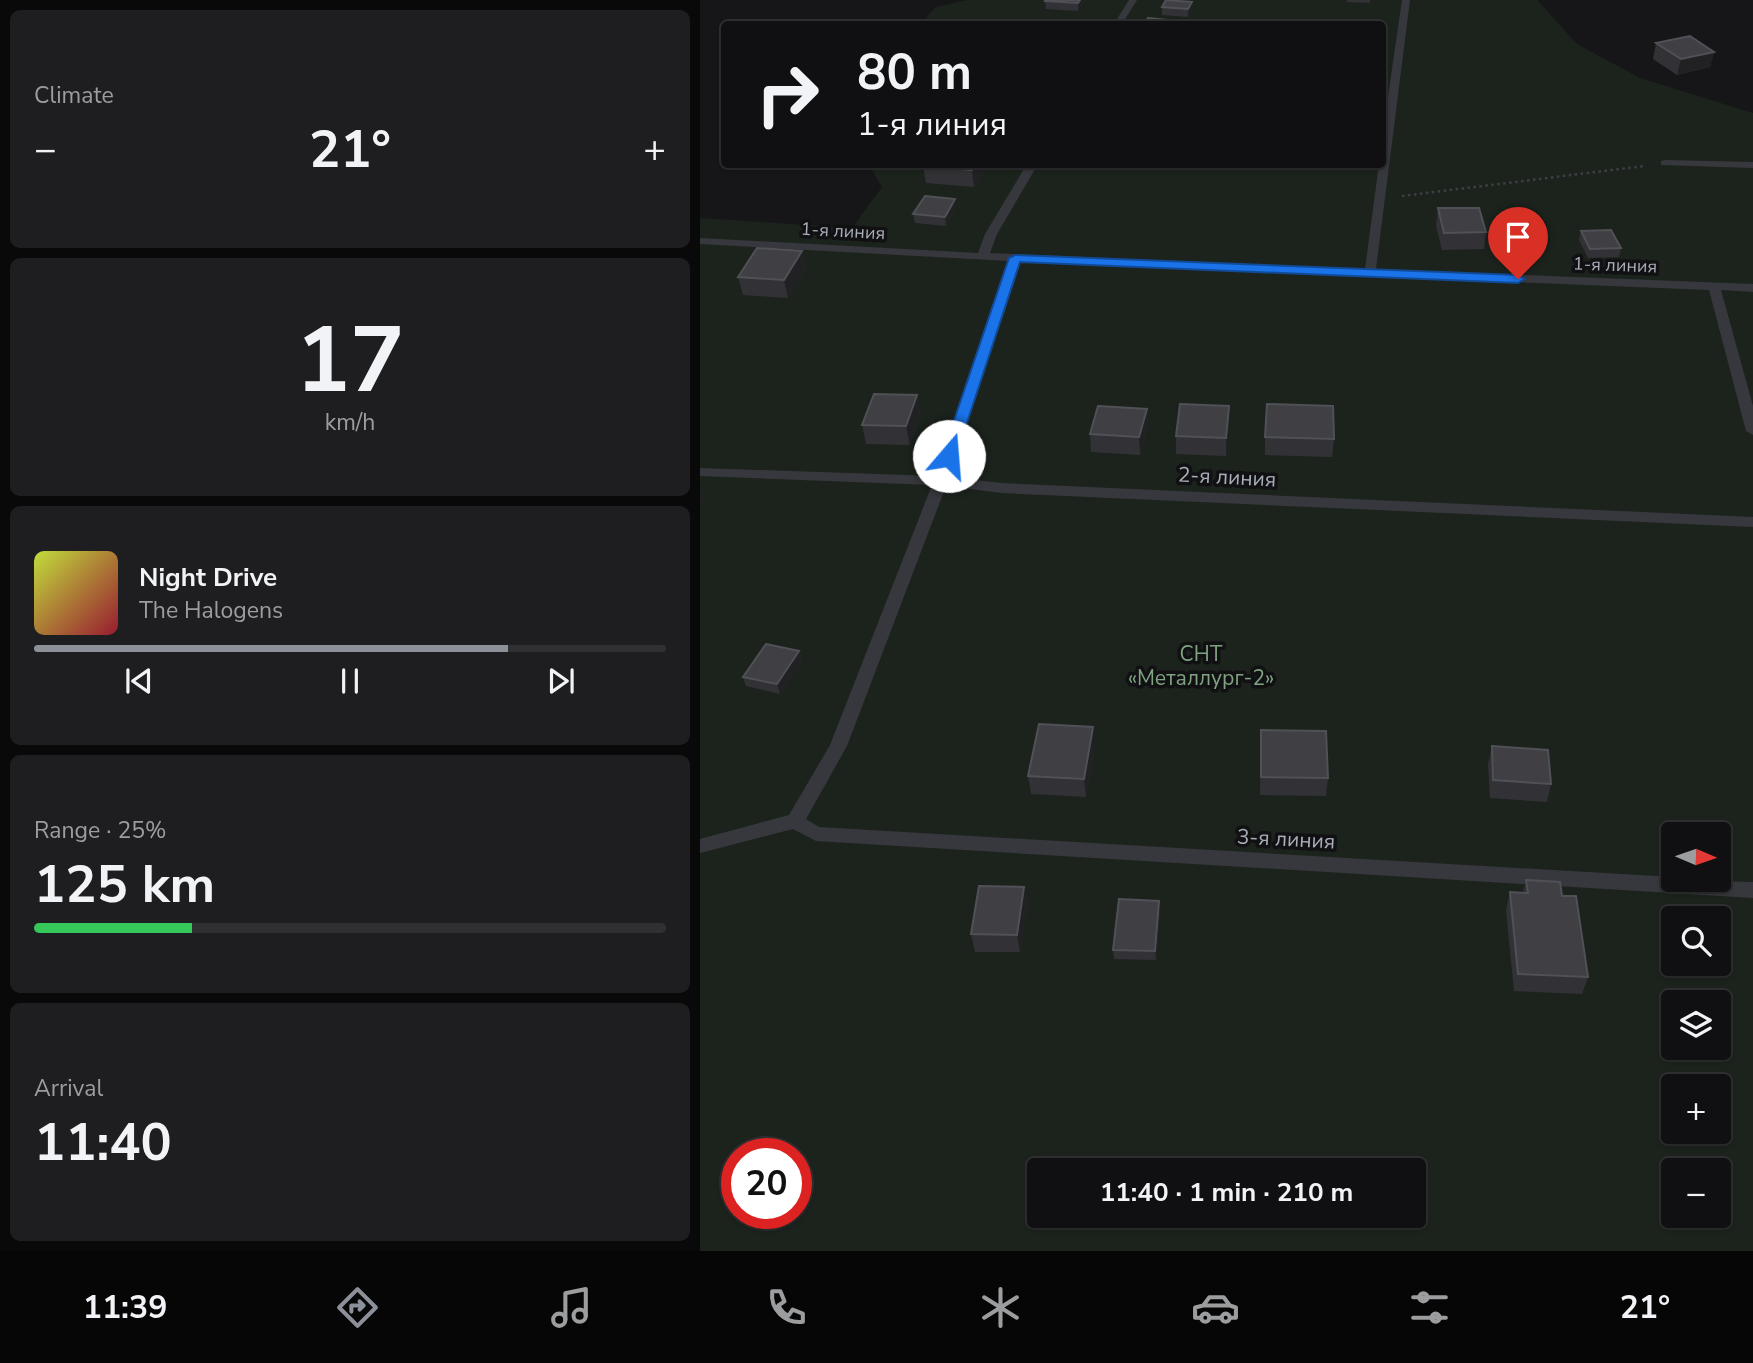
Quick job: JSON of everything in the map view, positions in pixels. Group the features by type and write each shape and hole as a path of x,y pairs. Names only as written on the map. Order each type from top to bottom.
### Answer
{"lane":[{"path":"1120,21 1133,0"},
{"path":"1386,153 1406,0"},
{"path":"1665,163 1753,165"},
{"path":"983,256 991,234 1031,168"},
{"path":"1370,272 1384,168"},
{"name":"1-я линия","path":"700,241 1015,258 1753,288"},
{"path":"700,846 795,821 838,746 941,481 1015,258"},
{"path":"1714,286 1753,430"},
{"name":"2-я линия","path":"700,472 941,481 1002,488 1753,522"},
{"name":"3-я линия","path":"795,821 816,834 1753,890"}],"path":[{"path":"1380,199 1665,163"}],"green space":[{"name":"СНТ «Металлург-2»","path":"967,0 1537,0 1577,44 1640,78 1753,113 1753,1251 700,1251 700,218 852,228 882,187 871,168 1386,168 1386,21 923,21 936,7"}],"building":[{"path":"1046,0 1080,0 1078,3"},
{"path":"1166,0 1192,2 1188,9 1162,7"},
{"path":"1148,18 1178,21 1146,21"},
{"path":"1690,36 1714,52 1681,59 1656,43"},
{"path":"925,196 955,199 945,217 913,214"},
{"path":"1438,208 1479,208 1486,232 1444,233"},
{"path":"1611,230 1621,248 1590,249 1581,231"},
{"path":"757,248 802,251 784,280 738,277"},
{"path":"874,394 917,395 906,426 862,425"},
{"path":"1180,404 1229,406 1226,438 1176,436"},
{"path":"1267,404 1333,406 1334,439 1265,437"},
{"path":"1098,406 1147,409 1139,437 1090,434"},
{"path":"766,644 799,651 777,684 743,677"},
{"path":"1039,724 1093,727 1084,779 1028,776"},
{"path":"1261,730 1326,731 1328,778 1261,777"},
{"path":"1492,746 1548,750 1551,784 1493,780"},
{"path":"1526,880 1560,882 1562,896 1576,896 1588,977 1518,974 1510,892 1528,893"},
{"path":"979,886 1024,887 1017,935 971,934"},
{"path":"1119,899 1159,901 1155,951 1113,950"}],"route":[{"path":"949,456 1015,258 1518,279"}]}
